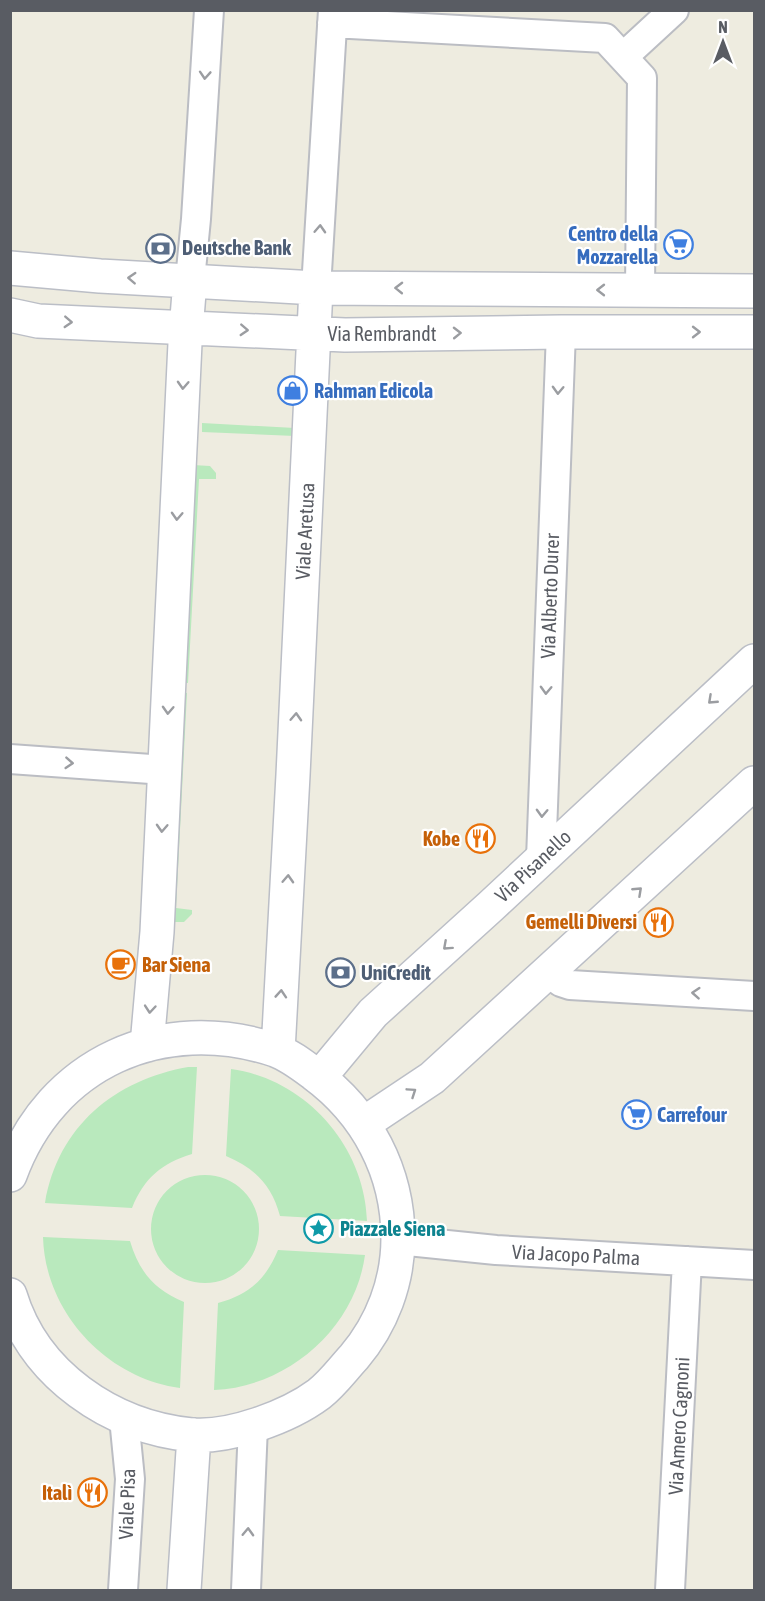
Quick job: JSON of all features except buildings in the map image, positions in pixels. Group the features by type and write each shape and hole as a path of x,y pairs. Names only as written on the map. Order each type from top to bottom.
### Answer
{"street":[{"path":"147,1045 157,932 186,327 196,219 209,10"},
{"path":"623,57 674,10"},
{"path":"332,17 605,38 642,78 640,290"},
{"name":"Viale Aretusa","path":"278,1051 316,288 332,17"},
{"path":"10,268 100,276 316,288 754,291"},
{"name":"Via Rembrandt","path":"10,315 38,321 315,334 754,332"},
{"name":"Via Alberto Durer","path":"541,860 561,332"},
{"name":"Via Pisanello","path":"320,1078 373,1013 754,661"},
{"path":"10,759 165,770"},
{"path":"363,1124 432,1078 754,783"},
{"path":"549,973 561,982 570,985 754,996"},
{"path":"10,1295 22,1324 49,1365 86,1398 124,1418 153,1428 194,1435 227,1431 253,1426 282,1415 318,1395 336,1379 365,1344 380,1319 395,1272 398,1240 397,1211 384,1163 363,1124 346,1101 320,1078 278,1051 215,1038 190,1037 147,1045 97,1066 58,1096 28,1135 13,1165"},
{"name":"Via Jacopo Palma","path":"398,1240 496,1250 754,1265"},
{"name":"Via Amero Cagnoni","path":"670,1590 687,1261"},
{"name":"Viale Pisa","path":"123,1590 130,1479 124,1418"},
{"path":"246,1590 253,1426"},
{"path":"184,1590 194,1435"}],"green space":[{"path":"202,423 295,428 295,436 202,432"},
{"path":"193,465 210,466 216,473 216,479 199,479 188,683 181,682"},
{"path":"181,692 187,693 176,908 192,910 192,914 184,922 168,922"},
{"path":"197,1067 192,1154 172,1162 155,1173 142,1188 132,1208 45,1203 52,1176 63,1151 94,1111 114,1095 137,1083 161,1073"},
{"path":"231,1069 258,1075 283,1086 306,1102 326,1121 343,1143 355,1167 364,1193 367,1221 280,1216 277,1205 261,1179 246,1166 226,1156"},
{"path":"205,1175 226,1179 243,1191 255,1208 259,1229 255,1250 243,1267 226,1279 205,1283 184,1279 167,1267 155,1250 151,1229 155,1208 167,1191 184,1179"},
{"path":"43,1237 130,1241 138,1262 150,1279 165,1292 184,1302 180,1388 153,1382 128,1371 105,1356 84,1337 68,1315 55,1291 46,1265"},
{"path":"278,1250 365,1255 359,1282 347,1307 332,1329 313,1349 291,1365 267,1378 241,1386 214,1390 218,1303 239,1295 255,1284 268,1269"}],"place":[{"name":"Centro della Mozzarella","path":"679,245"},
{"name":"Deutsche Bank","path":"161,248"},
{"name":"Rahman Edicola","path":"293,391"},
{"name":"Kobe","path":"481,839"},
{"name":"Gemelli Diversi","path":"658,922"},
{"name":"Bar Siena","path":"121,965"},
{"name":"UniCredit","path":"340,973"},
{"name":"Carrefour","path":"636,1115"},
{"name":"Piazzale Siena","path":"319,1229"},
{"name":"Italì","path":"93,1493"}]}
